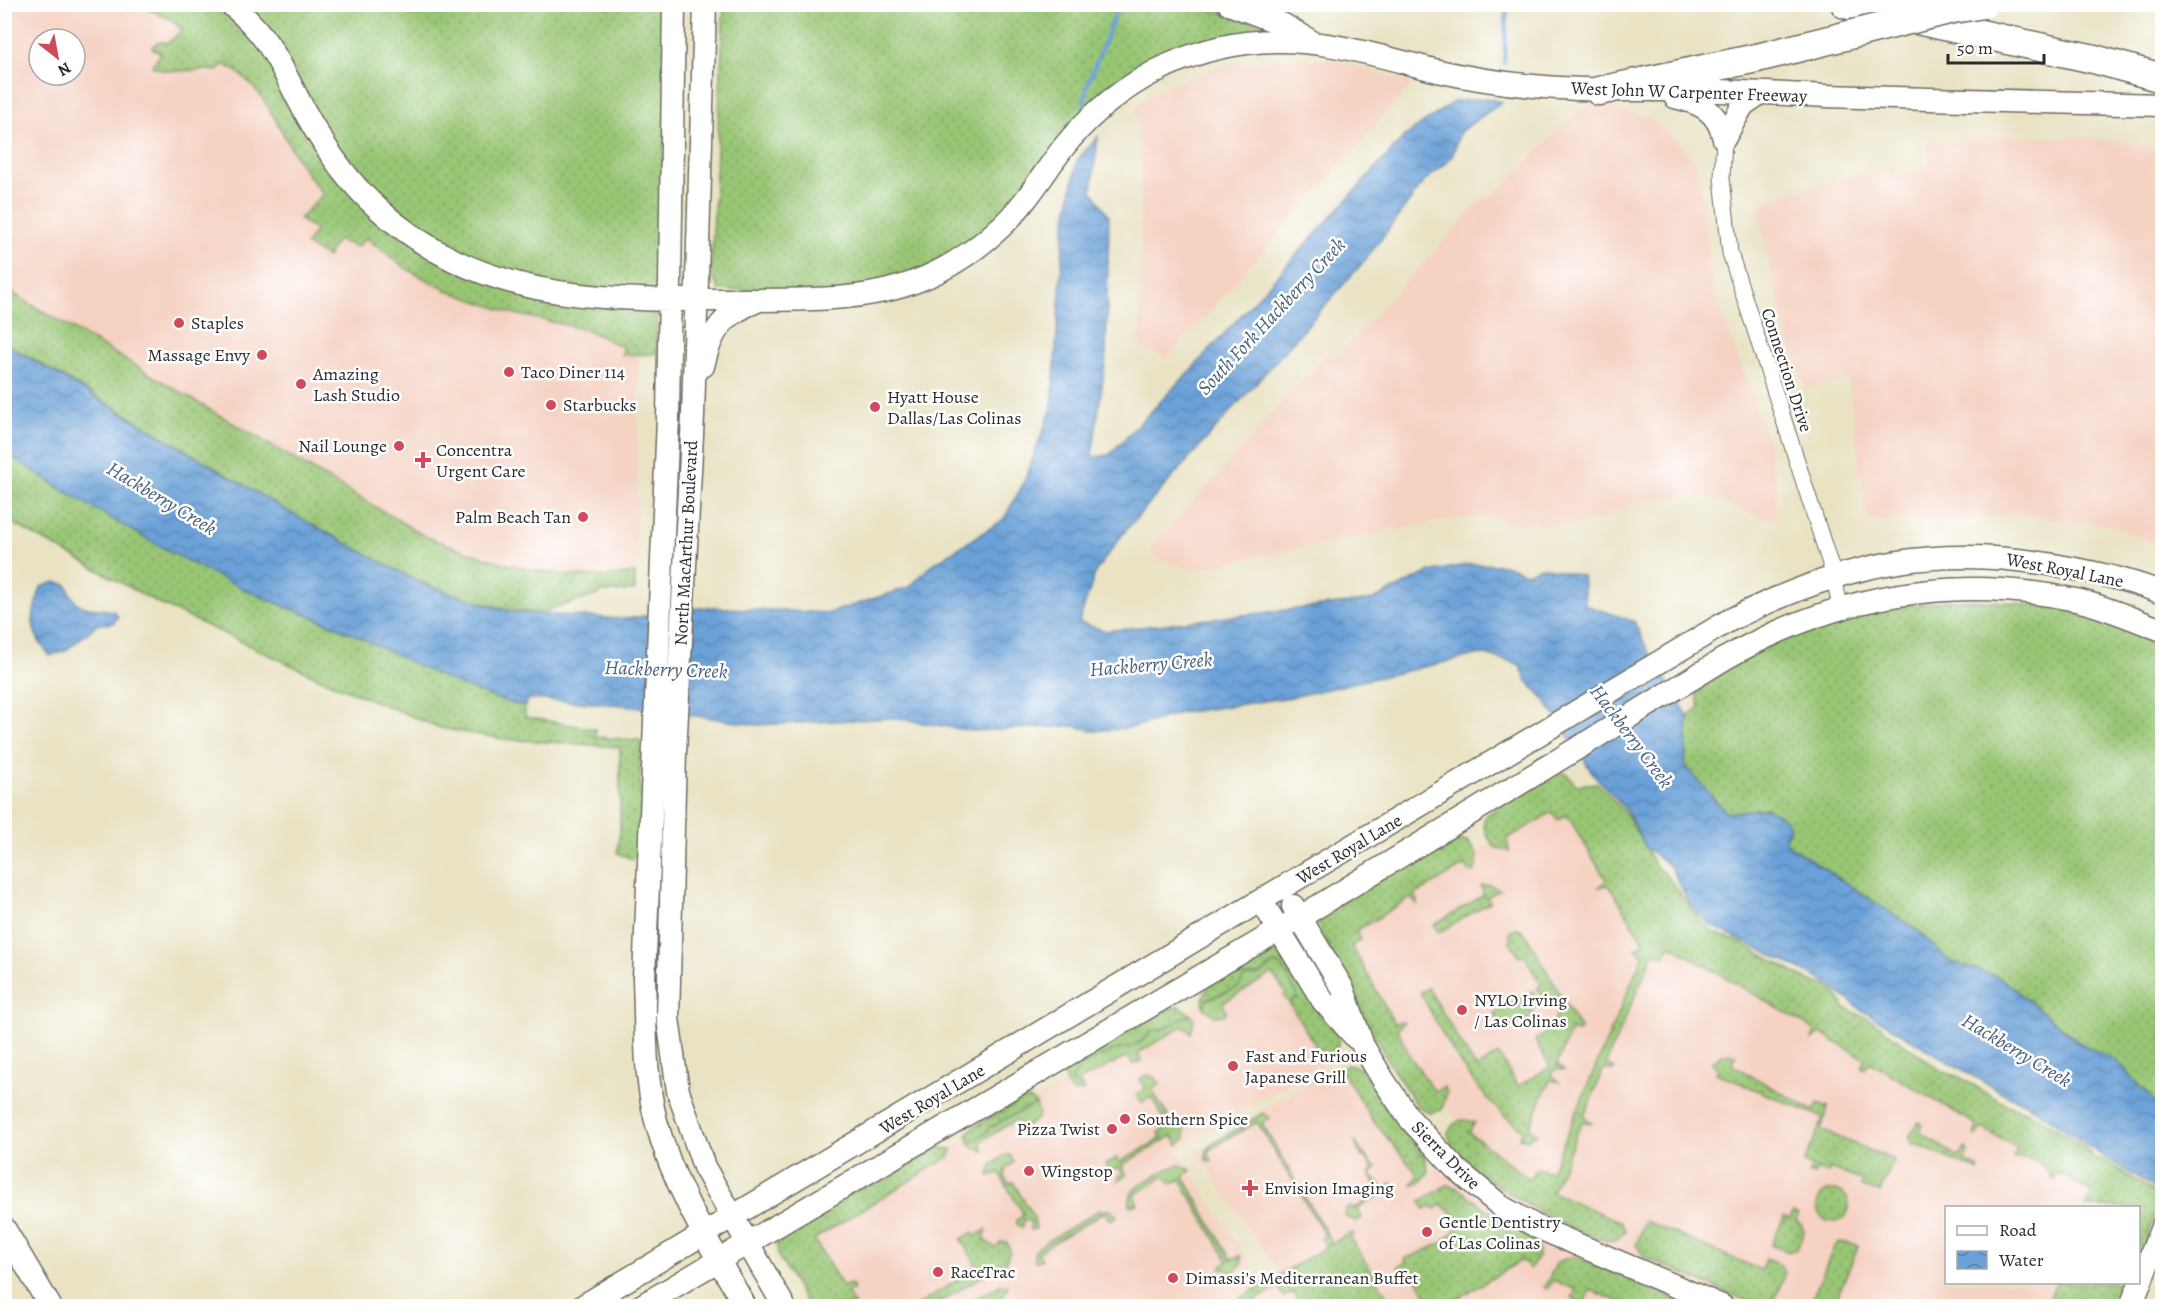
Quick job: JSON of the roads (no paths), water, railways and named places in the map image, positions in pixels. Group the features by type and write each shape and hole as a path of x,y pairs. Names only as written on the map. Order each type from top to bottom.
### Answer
{"highway":[{"path":"1845,4 2094,59 2163,78"},
{"path":"1599,91 1756,58 1953,9 1984,4"}],"main road":[{"path":"230,4 250,21 271,46 307,116 345,175 376,207 423,243 484,274 543,291 587,297 697,300 846,299 877,294 927,277 970,252 996,232 1031,194 1076,131 1110,100 1137,81 1182,59 1217,48 1265,41 1312,43"},
{"name":"North MacArthur Boulevard","path":"674,4 671,299 644,979 650,1088 656,1120 669,1161 703,1234 745,1306"},
{"name":"North MacArthur Boulevard","path":"705,4 693,416 675,752 668,1018 678,1091 704,1167 784,1306"},
{"name":"West John W Carpenter Freeway","path":"1229,4 1282,24 1312,43 1378,54 1474,78 1599,91 2163,105"},
{"path":"1652,91 1688,100 1707,109 1721,124 1724,139"},
{"path":"1724,139 1743,105 1759,94"},
{"path":"693,416 709,342 730,316 762,299"},
{"path":"669,364 680,395 677,445 681,512 687,517"},
{"name":"West Royal Lane","path":"583,1306 1262,902 1728,621 1782,594 1834,576 1888,562 1942,557 1993,557 2038,561 2114,577 2163,593"},
{"path":"1986,589 2013,576 2090,584 2114,577"},
{"name":"West Royal Lane","path":"641,1306 1279,930 1693,678 1794,623 1878,597 1986,589 2023,591 2078,600 2163,630"},
{"name":"Sierra Drive","path":"1283,889 1343,989 1363,1046"},
{"name":"Sierra Drive","path":"1262,902 1323,1001 1363,1046 1396,1100 1425,1138 1456,1169 1502,1207 1560,1238 1722,1306"},
{"path":"4,1228 50,1306"},
{"path":"2131,1306 2160,1235"}],"street":[{"name":"Connection Drive","path":"1724,139 1722,178 1730,253 1834,576 1840,608"}],"water":[{"name":"Hackberry Creek","path":"1486,98 1502,102 1460,132 1452,157 1424,182 1366,259 1125,531 1096,571 1079,622 1105,631 1373,600 1429,572 1471,564 1505,565 1526,573 1542,567 1583,576 1585,605 1634,621 1645,645 1688,716 1685,766 1727,813 1762,809 1776,813 1790,826 1785,837 1787,844 1917,930 1949,961 2001,978 2081,1044 2116,1060 2162,1110 2162,1193 2096,1152 2037,1110 1990,1086 1863,1011 1822,980 1708,924 1689,902 1670,866 1645,847 1627,811 1594,775 1544,699 1527,681 1519,664 1481,654 1292,697 1180,713 1130,728 1094,731 1074,726 972,731 893,718 757,725 624,705 529,699 524,706 457,684 338,627 224,580 128,528 5,452 4,343 291,513 422,584 511,612 623,619 707,607 829,613 910,587 930,566 1003,520 1024,482 1052,407 1064,231 1077,160 1098,137 1092,191 1109,216 1106,358 1092,457 1109,455 1191,370 1405,136 1453,102"},
{"path":"55,582 67,585 71,595 80,605 114,611 118,617 113,623 97,625 65,651 50,656 37,638 33,615 41,587"}],"waterway":[{"name":"South Fork Hackberry Creek","path":"1084,106 1087,86 1119,4"},
{"name":"South Fork Hackberry Creek","path":"1504,63 1507,4"}],"place":[{"name":"Staples","path":"179,323"},
{"name":"Massage Envy","path":"262,355"},
{"name":"Taco Diner 114","path":"509,372"},
{"name":"Amazing Lash Studio","path":"301,384"},
{"name":"Starbucks","path":"551,405"},
{"name":"Hyatt House Dallas/Las Colinas","path":"875,407"},
{"name":"Nail Lounge","path":"399,446"},
{"name":"Concentra Urgent Care","path":"423,460"},
{"name":"Palm Beach Tan","path":"583,517"},
{"name":"NYLO Irving / Las Colinas","path":"1462,1010"},
{"name":"Fast and Furious Japanese Grill","path":"1233,1066"},
{"name":"Southern Spice","path":"1125,1119"},
{"name":"Pizza Twist","path":"1112,1129"},
{"name":"Wingstop","path":"1029,1171"},
{"name":"Envision Imaging","path":"1250,1188"},
{"name":"Gentle Dentistry of Las Colinas","path":"1427,1232"},
{"name":"RaceTrac","path":"938,1272"},
{"name":"Dimassi's Mediterranean Buffet","path":"1173,1278"}]}
